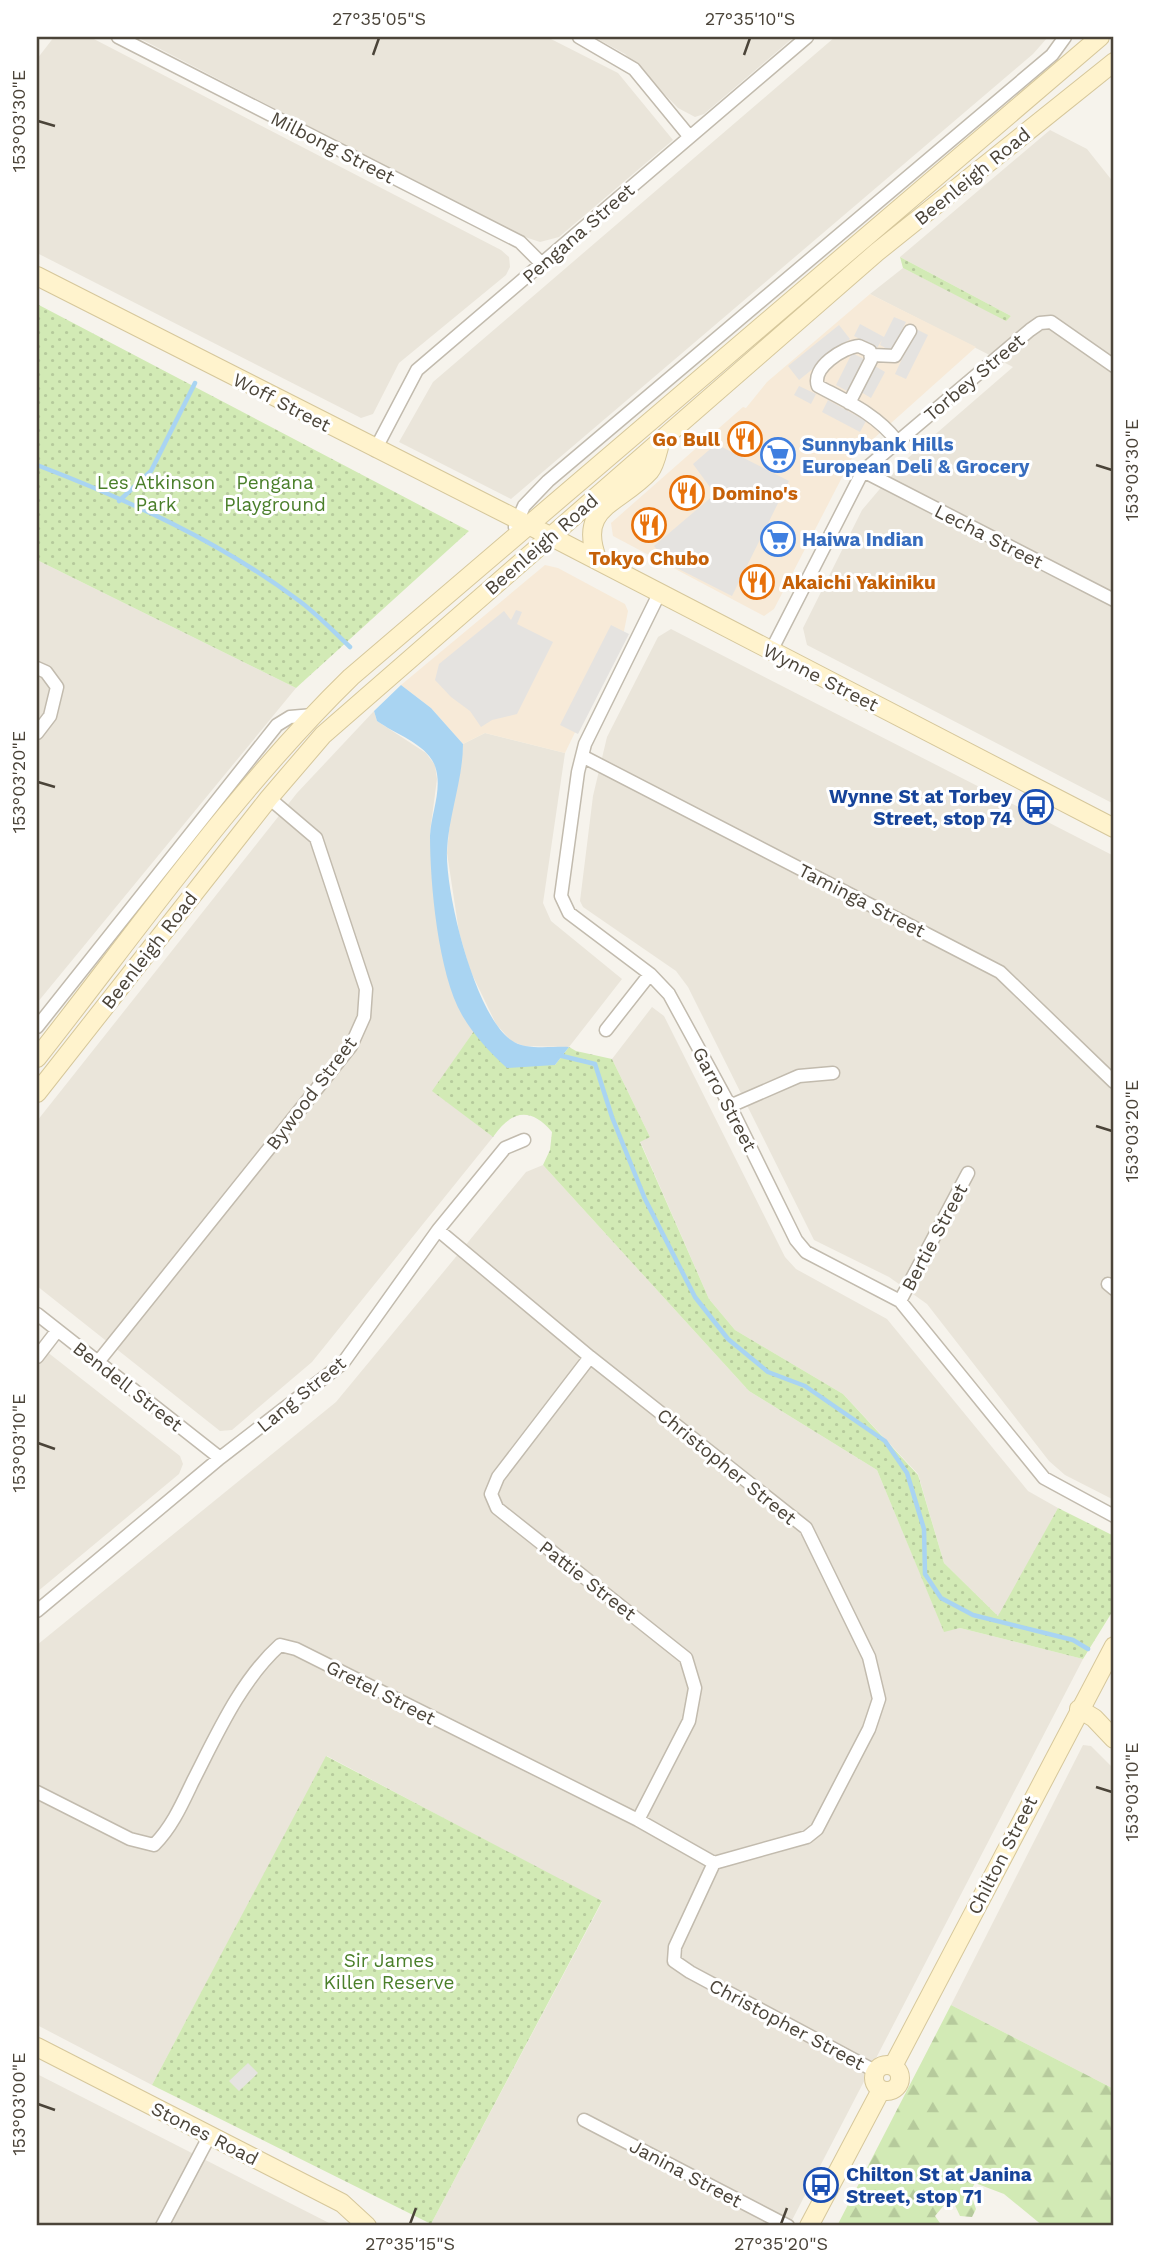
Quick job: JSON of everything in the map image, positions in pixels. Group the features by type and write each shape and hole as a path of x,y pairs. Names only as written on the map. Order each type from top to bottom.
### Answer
{"main road":[{"name":"Beenleigh Road","path":"37,1058 263,771 351,677 508,543 523,523 1100,37"},
{"name":"Beenleigh Road","path":"37,1093 43,1071 269,798 332,727 877,252 1114,62"},
{"name":"Woff Street","path":"37,276 523,523"},
{"path":"598,561 591,544 591,527 604,510 652,469 661,440"},
{"name":"Wynne Street","path":"523,523 1114,828"},
{"name":"Chilton Street","path":"893,2066 1114,1646"},
{"path":"1079,1709 1094,1718 1114,1739"},
{"name":"Stones Road","path":"37,2047 342,2203 363,2226"},
{"path":"885,2064 893,2066 899,2072 899,2084 893,2090 881,2090 874,2080 875,2071 885,2064"},
{"path":"809,2226 881,2090"}],"street":[{"name":"Milbong Street","path":"118,37 520,242 542,264"},
{"path":"579,37 634,69 689,136"},
{"name":"Pengana Street","path":"375,450 417,370 807,37"},
{"name":"Beenleigh Road","path":"523,523 524,506 548,481 1052,55 1065,37"},
{"name":"Torbey Street","path":"771,651 863,471 1030,330 1040,323 1051,322 1114,366"},
{"path":"897,441 882,423 818,386 816,377 825,365 852,346 859,346 872,355 895,356 910,331"},
{"path":"849,403 872,355"},
{"name":"Lecha Street","path":"863,471 1114,600"},
{"name":"Garro Street","path":"659,594 582,757 561,896 569,913 650,974 669,993 806,1252 900,1301 1044,1478 1114,1516"},
{"path":"37,668 46,672 57,687 50,716 37,733"},
{"path":"37,1027 277,725 290,717 313,715"},
{"name":"Taminga Street","path":"582,757 1000,972 1114,1082"},
{"name":"Bywood Street","path":"98,1362 351,1046 365,1017 366,989 316,838 269,798"},
{"path":"606,1030 650,974"},
{"path":"730,1106 799,1076 833,1073"},
{"name":"Lang Street","path":"37,1611 219,1458 343,1363 438,1230 505,1148 524,1140"},
{"name":"Bertie Street","path":"900,1301 968,1173"},
{"name":"Christopher Street","path":"438,1230 590,1357 806,1528 869,1657 879,1699 869,1729 817,1829 807,1837 713,1863 675,1947 674,1961 875,2071"},
{"name":"Bendell Street","path":"37,1314 219,1458"},
{"path":"37,1357 57,1331"},
{"name":"Pattie Street","path":"590,1357 498,1478 491,1494 497,1508 686,1658 695,1688 689,1721 638,1820"},
{"name":"Gretel Street","path":"37,1792 130,1839 154,1845 167,1832 215,1739 259,1664 280,1645 296,1649 638,1820 713,1863"},
{"name":"Janina Street","path":"583,2120 788,2226"},
{"path":"162,2226 210,2135"}],"shaded area":[{"path":"54,37 90,37 501,250 509,257 510,267 506,275 399,363 373,414 361,418 37,253 37,59"},
{"path":"137,37 547,37 618,73 673,140 559,237 540,242 519,235"},
{"path":"594,37 794,37 704,114 695,117 678,108 625,54"},
{"path":"835,37 1048,37 1033,54 511,499 399,442 433,382"},
{"path":"1050,130 1087,149 1114,183 1114,804 807,645 803,628 862,510 901,464 1013,367 870,294 903,268 1006,320 1011,316 900,257"},
{"path":"870,294 976,347 852,458 774,609 764,616 613,536 611,523 743,407 746,408 767,382"},
{"path":"894,317 906,322 891,351 880,345 882,340 877,348 854,336 860,324 884,337"},
{"path":"839,325 850,339 799,380 788,366"},
{"path":"916,329 928,335 906,379 895,374"},
{"path":"852,353 864,359 847,391 836,385"},
{"path":"875,366 885,372 871,398 861,392"},
{"path":"799,386 816,394 811,404 794,395"},
{"path":"828,400 866,421 860,432 822,412"},
{"path":"716,444 789,481 732,596 657,558 662,555 654,546 715,494 693,464"},
{"path":"37,560 296,688 37,1003"},
{"path":"545,565 558,568 625,604 628,611 624,631 565,753 485,733 463,744 431,708 401,685"},
{"path":"516,610 522,612 517,624 553,642 517,714 492,720 481,727 470,711 451,697 435,680 439,664 504,611 511,620"},
{"path":"611,625 629,634 578,734 560,725"},
{"path":"671,629 1114,856 1114,1500 1065,1475 1049,1461 927,1304 889,1277 814,1240 688,987 676,971 583,907 580,901 593,796 607,737 658,637"},
{"path":"374,711 377,721 426,753 435,765 437,779 430,832 440,938 462,1014 474,1031 433,1091 493,1137 312,1362 232,1430 220,1431 37,1286 37,1121 297,793"},
{"path":"485,733 565,753 543,903 551,921 622,979 569,1047 524,1046 511,1041 496,1024 470,970 459,932 447,853 451,808 461,767 463,744"},
{"path":"652,1007 664,1016 785,1257 796,1269 887,1319 1028,1491 1058,1508 999,1617 944,1563 918,1474 843,1394 735,1330 709,1299 640,1141 650,1137 612,1059"},
{"path":"543,1165 749,1391 877,1470 944,1631 960,1628 1083,1659 789,2226 431,2224 602,1902 327,1756 152,2085 37,2025 37,1645 336,1402 526,1172"},
{"path":"37,1344 180,1456 183,1464 179,1474 37,1592"},
{"path":"1083,1745 1091,1746 1114,1769 1114,2089 951,2005"},
{"path":"248,2063 258,2073 239,2091 229,2081"},
{"path":"37,2074 335,2226 37,2226"}],"green space":[{"path":"900,257 1011,316 1006,321 903,268"},
{"name":"Les Atkinson Park","path":"37,304 469,531 296,688 37,560"},
{"path":"474,1031 483,1043 555,1065 569,1047 612,1059 650,1137 640,1142 709,1299 735,1330 843,1394 918,1475 944,1563 998,1616 1058,1508 1114,1536 1114,1609 1083,1659 960,1628 944,1632 877,1470 749,1391 543,1165 550,1150 552,1132 544,1124 536,1118 521,1115 507,1122 493,1137 432,1091"},
{"name":"Sir James Killen Reserve","path":"326,1756 602,1901 431,2224 152,2085"},
{"path":"951,2005 1114,2089 1114,2226 1043,2226 1004,2194 975,2183 970,2192 976,2209 972,2217 960,2216 951,2197 935,2216 942,2226 837,2226"}],"water":[{"path":"401,685 431,708 463,744 447,850 451,894 474,980 498,1026 511,1040 531,1047 569,1047 555,1065 507,1068 471,1029 454,997 441,952 432,878 430,836 438,783 435,766 431,758 418,746 377,721 374,711"}],"waterway":[{"path":"119,501 151,471 195,383"},
{"path":"37,465 139,508 237,559 305,605 350,647"},
{"path":"558,1055 595,1064 612,1117 645,1199 695,1297 728,1339 768,1372 805,1386 885,1441 907,1473 924,1529 925,1574 941,1598 973,1615 1073,1640 1088,1649"}],"place":[{"name":"Go Bull","path":"745,439"},
{"name":"Sunnybank Hills European Deli & Grocery","path":"778,455"},
{"name":"Domino's","path":"687,493"},
{"name":"Tokyo Chubo","path":"649,525"},
{"name":"Haiwa Indian","path":"778,539"},
{"name":"Akaichi Yakiniku","path":"757,582"},
{"name":"Wynne St at Torbey Street, stop 74","path":"1036,807"},
{"name":"Chilton St at Janina Street, stop 71","path":"821,2185"}],"park label":[{"name":"Pengana Playground","path":"275,493"}]}
